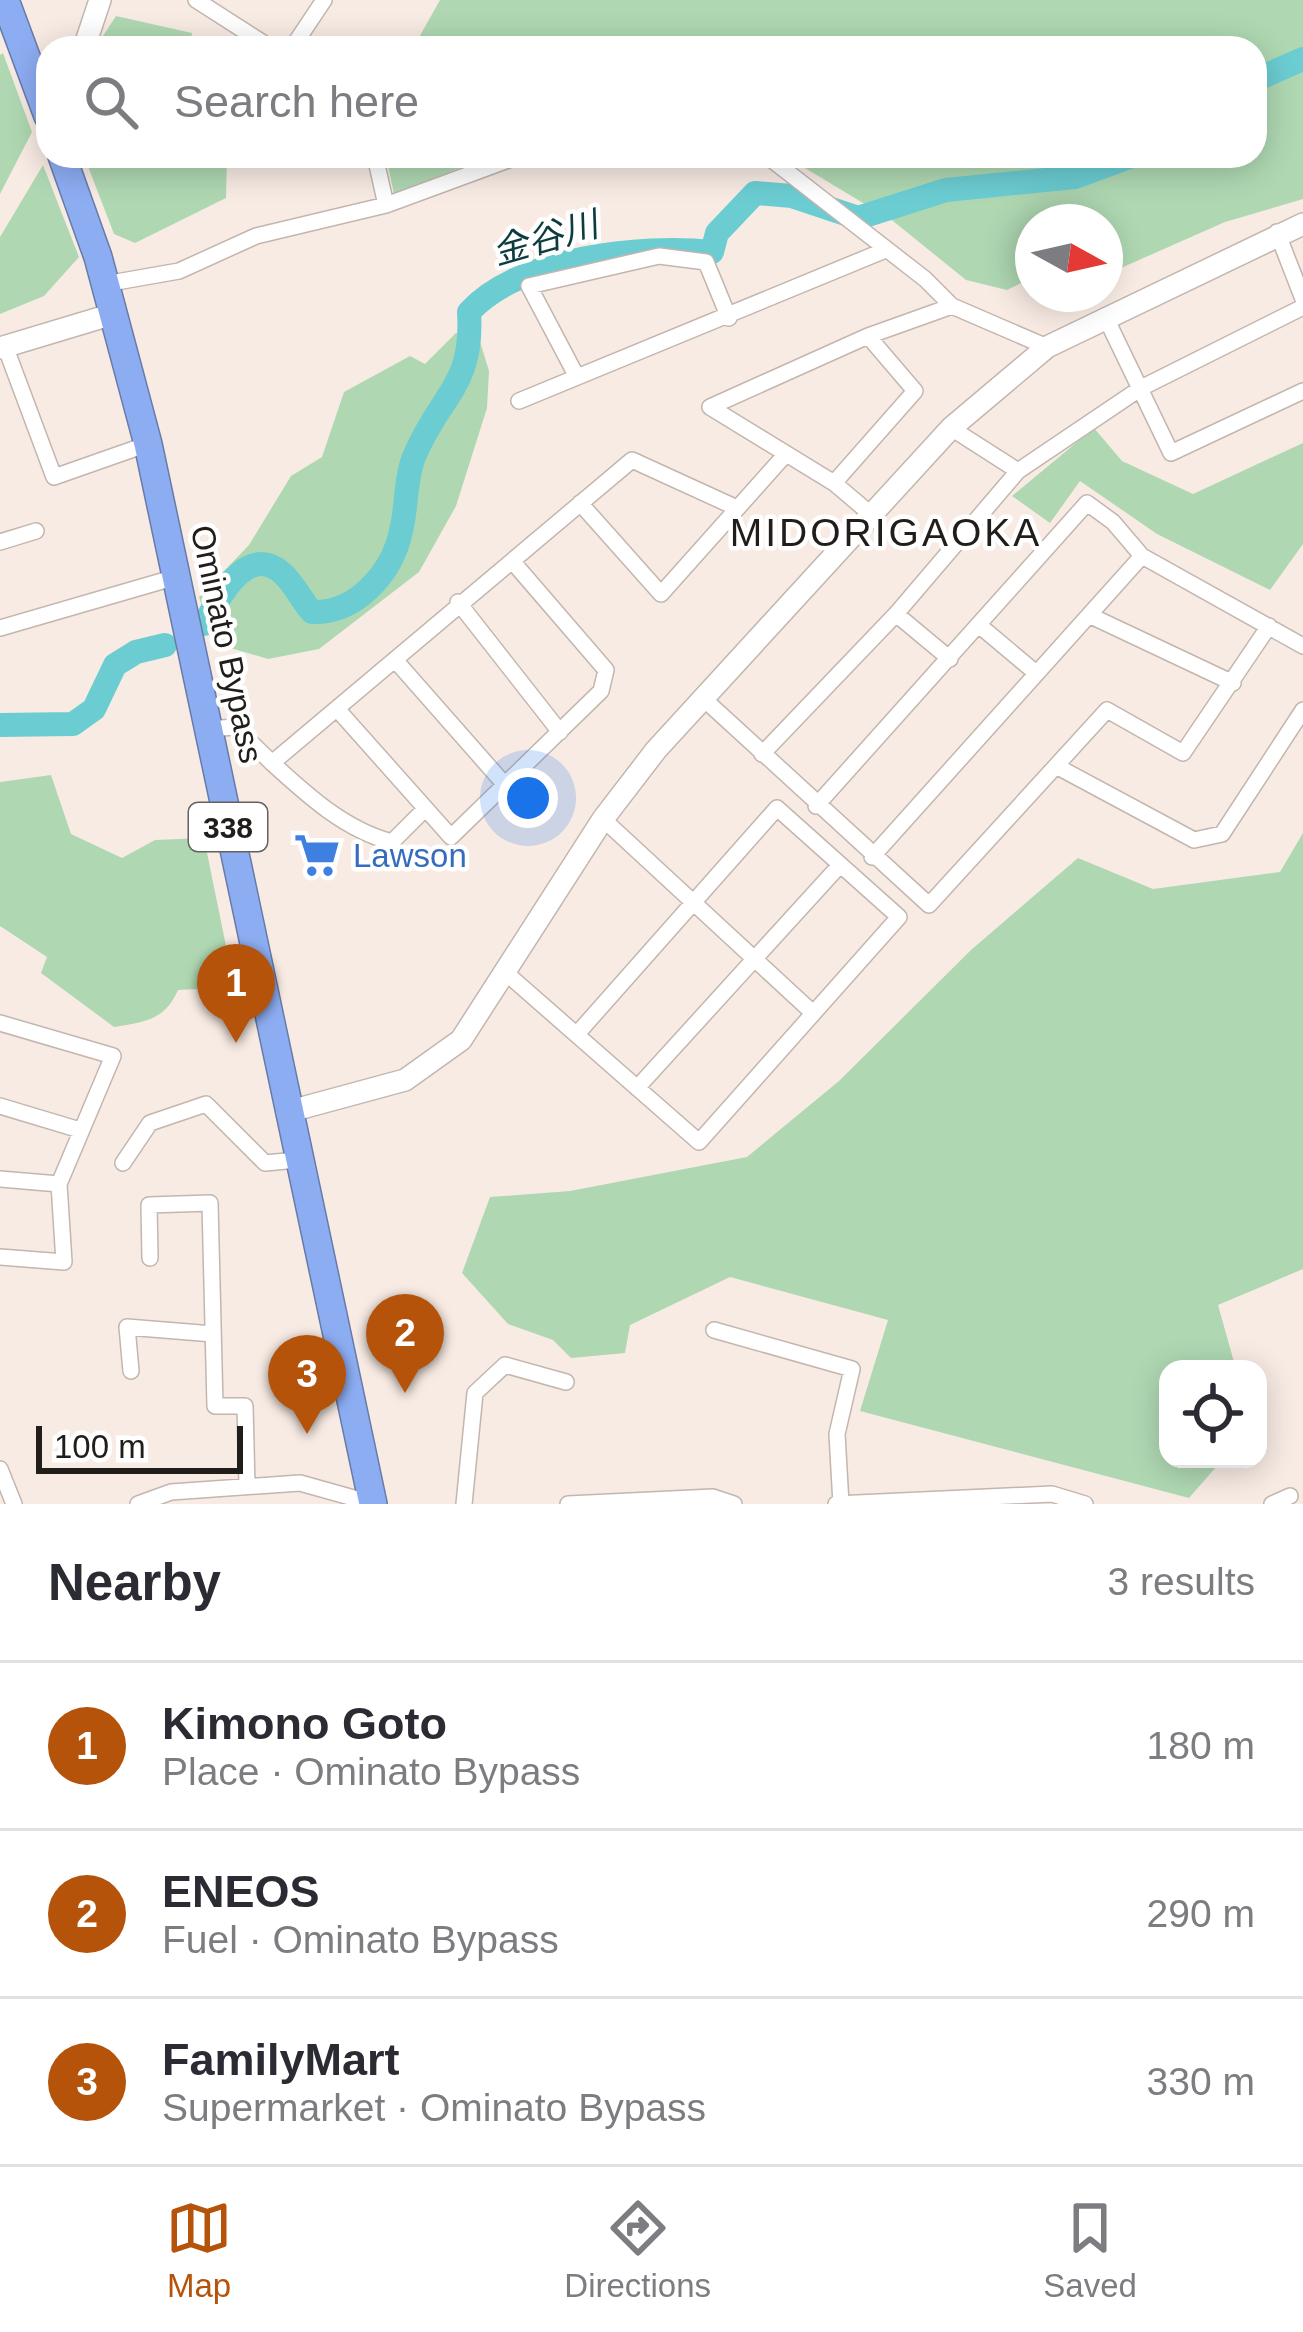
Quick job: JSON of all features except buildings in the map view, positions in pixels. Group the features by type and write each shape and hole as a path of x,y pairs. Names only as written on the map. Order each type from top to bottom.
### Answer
{"highway":[{"path":"4,0 36,84"},
{"name":"Ominato Bypass","path":"66,168 106,284 148,444 374,1504"}],"street":[{"path":"88,36 100,0"},
{"path":"300,36 323,0"},
{"path":"205,2 254,36"},
{"path":"378,168 386,205"},
{"path":"106,284 178,271 256,236 386,205 486,168"},
{"path":"782,168 883,251 925,278 952,306 1047,347"},
{"path":"287,1112 377,1091 420,1071 460,1040 603,819 656,750 950,428 1047,347 1277,232 1303,224"},
{"path":"762,754 896,614 1018,471 1141,388 1303,303 1277,232"},
{"path":"519,400 729,318 883,251"},
{"path":"578,377 529,286 659,256 706,262 729,318"},
{"path":"873,516 834,483 710,407 868,336 952,306"},
{"path":"113,314 2,347 54,477 148,444"},
{"path":"1106,316 1171,453 1303,391"},
{"path":"834,483 915,391 868,336"},
{"path":"950,428 1018,471"},
{"path":"580,503 662,594 785,455"},
{"path":"272,763 632,460 737,508"},
{"path":"816,806 1087,503 1113,522 1142,556 1303,646"},
{"path":"0,542 36,531"},
{"path":"872,857 1142,556"},
{"path":"338,710 451,837 601,691 606,670 512,561"},
{"path":"0,628 176,577"},
{"path":"458,602 560,731"},
{"path":"896,614 950,659"},
{"path":"1090,616 1233,683"},
{"path":"980,626 1036,673"},
{"path":"705,700 929,905 1107,710 1183,753 1269,626"},
{"path":"396,661 506,786"},
{"path":"1056,766 1194,840 1222,834 1303,710"},
{"path":"208,729 235,727 311,799 374,837 392,842 424,810"},
{"path":"506,973 699,1142 899,917 777,808 577,1034"},
{"path":"603,819 813,1012"},
{"path":"637,1088 839,865"},
{"path":"0,1024 113,1056 59,1184 64,1262 0,1257"},
{"path":"123,1163 150,1124 206,1103 265,1162 297,1160"},
{"path":"0,1106 80,1130"},
{"path":"0,1179 59,1184"},
{"path":"150,1258 149,1205 210,1203 215,1406 245,1406 247,1486"},
{"path":"130,1371 127,1327 213,1334"},
{"path":"714,1330 852,1369 837,1434 837,1504 983,1501 1052,1494 1085,1504"},
{"path":"464,1504 475,1393 486,1378 505,1365 566,1382"},
{"path":"0,1469 14,1504"},
{"path":"138,1504 171,1492 300,1483 374,1504"},
{"path":"568,1504 713,1496 734,1504"},
{"path":"1272,1504 1290,1496"}],"green space":[{"path":"440,0 1303,0 1303,199 1225,222 1123,267 1123,204 1015,204 1015,286 1007,290 966,280 893,221 805,168 1267,168 1267,36 420,36"},
{"path":"116,16 192,33 192,36 103,36"},
{"path":"3,53 32,132 0,194 0,55"},
{"path":"44,168 79,257 44,296 0,314 0,237"},
{"path":"89,168 227,168 226,198 135,243 114,234"},
{"path":"389,168 460,168 394,194"},
{"path":"456,333 479,338 489,371 487,408 456,506 419,572 319,649 268,659 214,643 199,597 249,545 291,476 322,457 344,392 410,356 425,364"},
{"path":"1094,428 1122,461 1193,494 1303,443 1303,544 1270,590 1157,534 1080,481 1050,523 1012,496"},
{"path":"51,775 71,834 122,858 155,840 204,838 226,946 198,989 178,990 167,1008 153,1018 114,1027 41,973 47,957 0,926 0,782"},
{"path":"1303,833 1303,1269 1218,1305 1233,1360 1159,1360 1159,1468 1215,1468 1189,1498 860,1411 888,1320 730,1277 630,1325 625,1353 571,1358 553,1340 508,1324 462,1273 490,1197 570,1191 747,1157 839,1081 971,950 1078,858 1153,889 1280,872"}],"waterway":[{"name":"金谷川","path":"1267,75 1303,59"},
{"name":"金谷川","path":"204,624 235,578 257,565 269,565 282,573 312,612 357,599 380,576 396,547 414,457 466,358 469,312 518,279 549,267 617,253 712,252 717,233 755,193 792,196 858,218 946,190 1075,177 1099,168"},
{"name":"金谷川","path":"0,725 73,724 94,709 115,665 136,652 165,645"}],"place":[{"name":"Lawson","path":"317,855"},
{"name":"Kimono Goto","path":"236,1043"},
{"name":"ENEOS","path":"405,1393"},
{"name":"FamilyMart","path":"307,1434"}],"district":[{"name":"MIDORIGAOKA","path":"886,532"}]}
